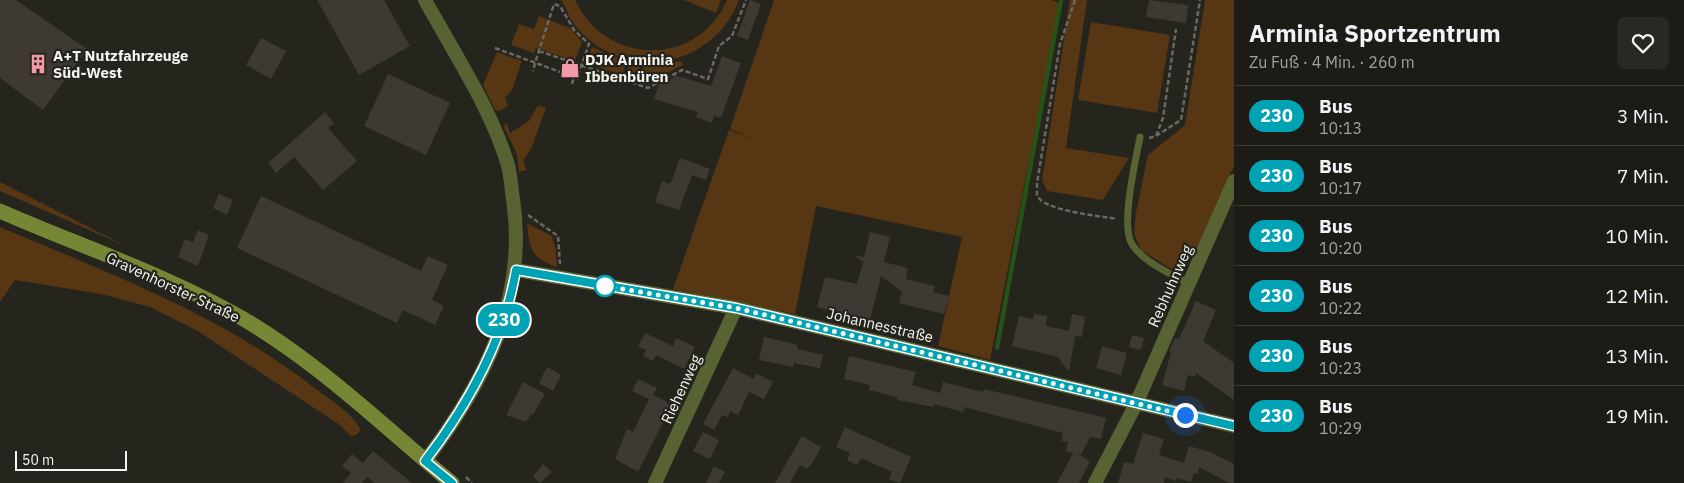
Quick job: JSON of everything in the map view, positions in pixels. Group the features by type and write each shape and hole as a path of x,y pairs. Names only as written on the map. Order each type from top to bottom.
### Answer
{"main road":[{"name":"Gravenhorster Straße","path":"0,211 174,284 239,317 300,355 452,483"}],"street":[{"path":"425,0 482,103 508,163 517,223 516,270 507,310 484,367 447,431 425,461"},
{"name":"Rebhuhnweg","path":"1095,483 1136,404 1234,180"},
{"name":"Johannesstraße","path":"516,270 736,308 1234,426"},
{"name":"Riehenweg","path":"655,483 736,308"}],"lane":[{"path":"1140,137 1127,211 1131,243 1151,263 1189,284"}],"path":[{"path":"539,50 648,88 682,70 708,79 719,46 732,36 746,0"},
{"path":"1075,0 1060,44 1038,183 1038,195 1043,203 1055,208 1128,221"},
{"path":"1140,137 1151,138 1156,136 1181,120 1200,0"},
{"path":"495,48 535,63 577,78 589,44 574,30 560,6 554,4 539,50 535,63 533,71"},
{"path":"1156,136 1163,118 1176,30"},
{"path":"572,84 574,77"},
{"path":"527,213 558,236 560,245 560,278"}],"shaded area":[{"path":"561,0 575,0 589,22 608,37 629,47 651,50 674,47 695,38 713,22 727,0 739,0 724,27 701,47 673,59 658,62 642,62 637,75 627,71 630,61 604,50 581,33 570,18"},
{"path":"684,0 721,0 716,13"},
{"path":"774,0 1051,0 1060,3 990,360 938,346 962,237 816,206 795,314 673,289 729,130 754,139 730,129"},
{"path":"1070,0 1087,0 1066,148 1129,158 1103,200 1047,191 1042,180"},
{"path":"1205,0 1234,0 1234,166 1215,207 1200,247 1181,268 1171,269 1141,250 1134,233 1136,212 1148,155 1185,125"},
{"path":"539,16 570,28 582,42 575,61 536,48 534,53 511,45 519,24 534,29"},
{"path":"1091,22 1170,35 1157,113 1078,100"},
{"path":"592,47 627,62 623,72 639,78 644,65 660,65 682,61 683,65 646,83 586,63"},
{"path":"497,52 522,61 512,90 505,98 508,106 499,111 495,110 483,85"},
{"path":"538,105 546,108 531,149 523,161 527,170 519,172 517,154 503,125 507,124 510,133 529,121"},
{"path":"0,182 128,247 0,191"},
{"path":"527,223 552,236 556,250 557,267 542,260 533,252"},
{"path":"0,227 164,297 203,317 279,362 335,402 347,412 361,430 356,435 351,436 340,425 196,330 150,307 101,294 15,280 0,302"}],"building":[{"name":"A+T Nutzfahrzeuge Süd-West","path":"0,0 16,0 87,49 43,110 0,78"},
{"path":"317,0 384,0 410,46 359,75"},
{"path":"750,0 761,4 748,40 737,36"},
{"path":"1149,0 1188,5 1186,23 1146,17"},
{"path":"261,38 286,51 271,79 246,65"},
{"path":"722,56 741,63 721,118 714,116 712,123 696,117 698,112 654,99 659,84 673,79 674,75 711,86"},
{"path":"388,74 450,103 426,155 364,126"},
{"path":"325,112 334,123 328,128 357,161 323,190 294,157 276,173 268,163"},
{"path":"680,158 710,169 706,180 692,175 679,210 655,202 662,181 669,184"},
{"path":"219,194 233,200 227,215 213,208"},
{"path":"261,196 421,271 428,256 448,265 432,300 444,306 435,325 403,310 397,323 237,248"},
{"path":"198,230 209,235 198,266 178,257 185,239 193,242"},
{"path":"870,232 890,237 884,262 908,268 906,279 935,286 933,292 949,296 944,314 899,303 902,292 881,276 870,320 817,307 825,277 857,284 863,262 854,255 864,257"},
{"path":"1196,301 1216,310 1203,341 1234,363 1234,400 1196,373 1195,377 1188,375 1184,391 1162,385 1171,352 1169,351 1175,338 1179,339"},
{"path":"1034,314 1047,316 1046,326 1069,331 1072,314 1085,317 1082,337 1075,336 1069,372 1058,357 1012,346 1019,316 1033,319"},
{"path":"645,333 673,346 676,338 695,347 684,369 656,355 653,361 643,356 646,350 638,347"},
{"path":"1132,335 1144,338 1141,350 1129,347"},
{"path":"764,337 798,345 797,349 823,355 820,368 794,363 793,367 759,360"},
{"path":"1102,346 1127,353 1121,375 1096,368"},
{"path":"849,356 916,372 912,385 940,393 943,382 983,392 984,389 1106,418 1101,439 1090,437 1081,455 1077,454 1090,461 1079,483 1057,483 1073,453 1066,451 1068,442 1061,441 1063,433 964,407 963,412 934,404 934,407 897,400 897,397 869,390 870,385 844,379"},
{"path":"547,367 561,375 553,391 539,383"},
{"path":"733,368 754,379 756,373 773,382 764,399 749,392 738,415 730,411 728,417 722,415 714,430 703,424"},
{"path":"638,379 657,388 653,395 666,401 671,407 638,472 615,459 627,429 633,432 649,399 632,391"},
{"path":"523,382 545,394 533,415 531,414 526,422 506,415"},
{"path":"845,427 911,457 900,483 889,479 892,472 861,458 857,465 847,460 850,453 836,447"},
{"path":"703,432 719,440 710,459 693,451"},
{"path":"1143,433 1164,439 1159,455 1184,463 1189,446 1210,452 1234,464 1234,483 1229,483 1199,467 1197,474 1194,473 1191,482 1177,478 1176,481 1165,477 1164,483 1118,483 1124,462 1133,464"},
{"path":"802,436 821,447 813,462 807,469 800,465 790,483 775,483"},
{"path":"373,451 412,483 375,483 367,477 362,483 343,483 351,473 342,466 352,454 363,463"},
{"path":"543,464 552,472 540,483 533,476"},
{"path":"714,466 725,472 719,483 706,483"}],"waterway":[{"path":"997,348 1061,0"}],"bus line":[{"name":"230","path":"452,483 425,461 447,431 484,367 497,339 507,310 516,270 736,308 1234,426"}],"place":[{"name":"A+T Nutzfahrzeuge Süd-West","path":"38,64"},
{"name":"DJK Arminia Ibbenbüren","path":"570,68"}],"route":[{"path":"605,286 736,308 1185,415"}]}
